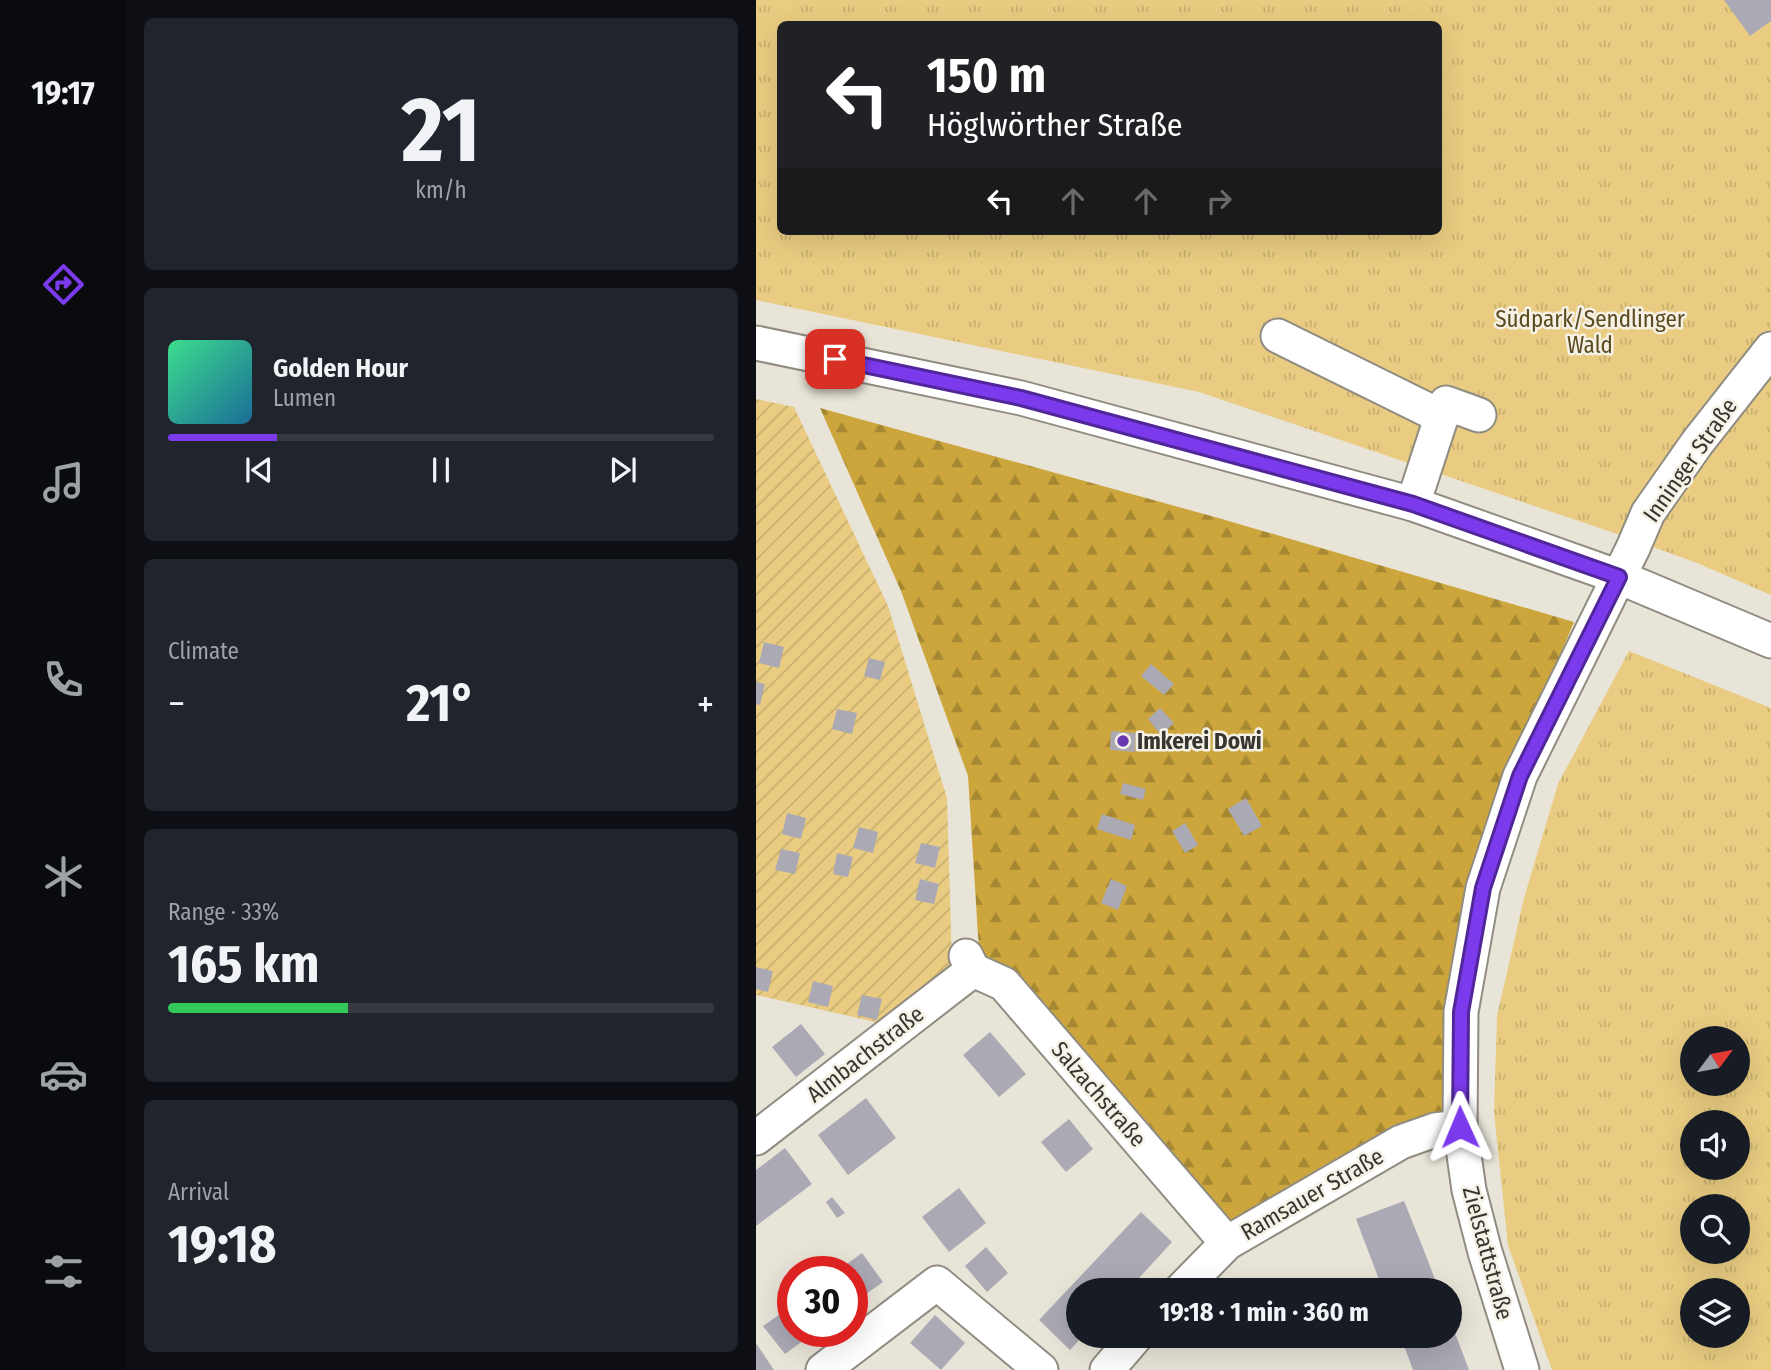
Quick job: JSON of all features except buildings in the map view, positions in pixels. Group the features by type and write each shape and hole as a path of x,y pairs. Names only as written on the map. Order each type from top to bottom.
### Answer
{"street":[{"path":"1278,336 1441,416"},
{"path":"756,342 1021,398 1413,504 1619,577 1771,641"},
{"name":"Inninger Straße","path":"1619,577 1648,513 1697,443 1771,349"},
{"path":"1413,504 1446,402 1479,415"},
{"name":"Zielstattstraße","path":"1522,1370 1485,1252 1469,1190 1460,1127 1461,1012 1483,888 1520,776 1619,577"},
{"name":"Almbachstraße","path":"756,1138 970,963"},
{"name":"Salzachstraße","path":"970,963 1004,984 1227,1243"},
{"name":"Ramsauer Straße","path":"1193,1278 1227,1243 1401,1142 1435,1130 1460,1127"},
{"path":"824,1370 937,1283 1041,1370"},
{"path":"1107,1370 1126,1348"}],"green space":[{"name":"Südpark/Sendlinger Wald","path":"756,0 1771,0 1771,595 1697,563 1620,535 1199,392 756,300"},
{"path":"756,399 794,407 888,606 947,798 952,966 880,1023 756,995"},
{"path":"820,408 1222,519 1574,622 1493,827 1462,933 1444,1041 1447,1110 1228,1237 979,951 968,776 901,591"},
{"path":"1629,651 1771,708 1771,1370 1552,1370 1508,1245 1494,1112 1497,1016 1524,898 1558,784"}],"place":[{"name":"Imkerei Dowi","path":"1123,741"}],"route":[{"path":"835,359 1021,398 1413,504 1619,577 1520,776 1483,888 1461,1012 1460,1127"}]}
